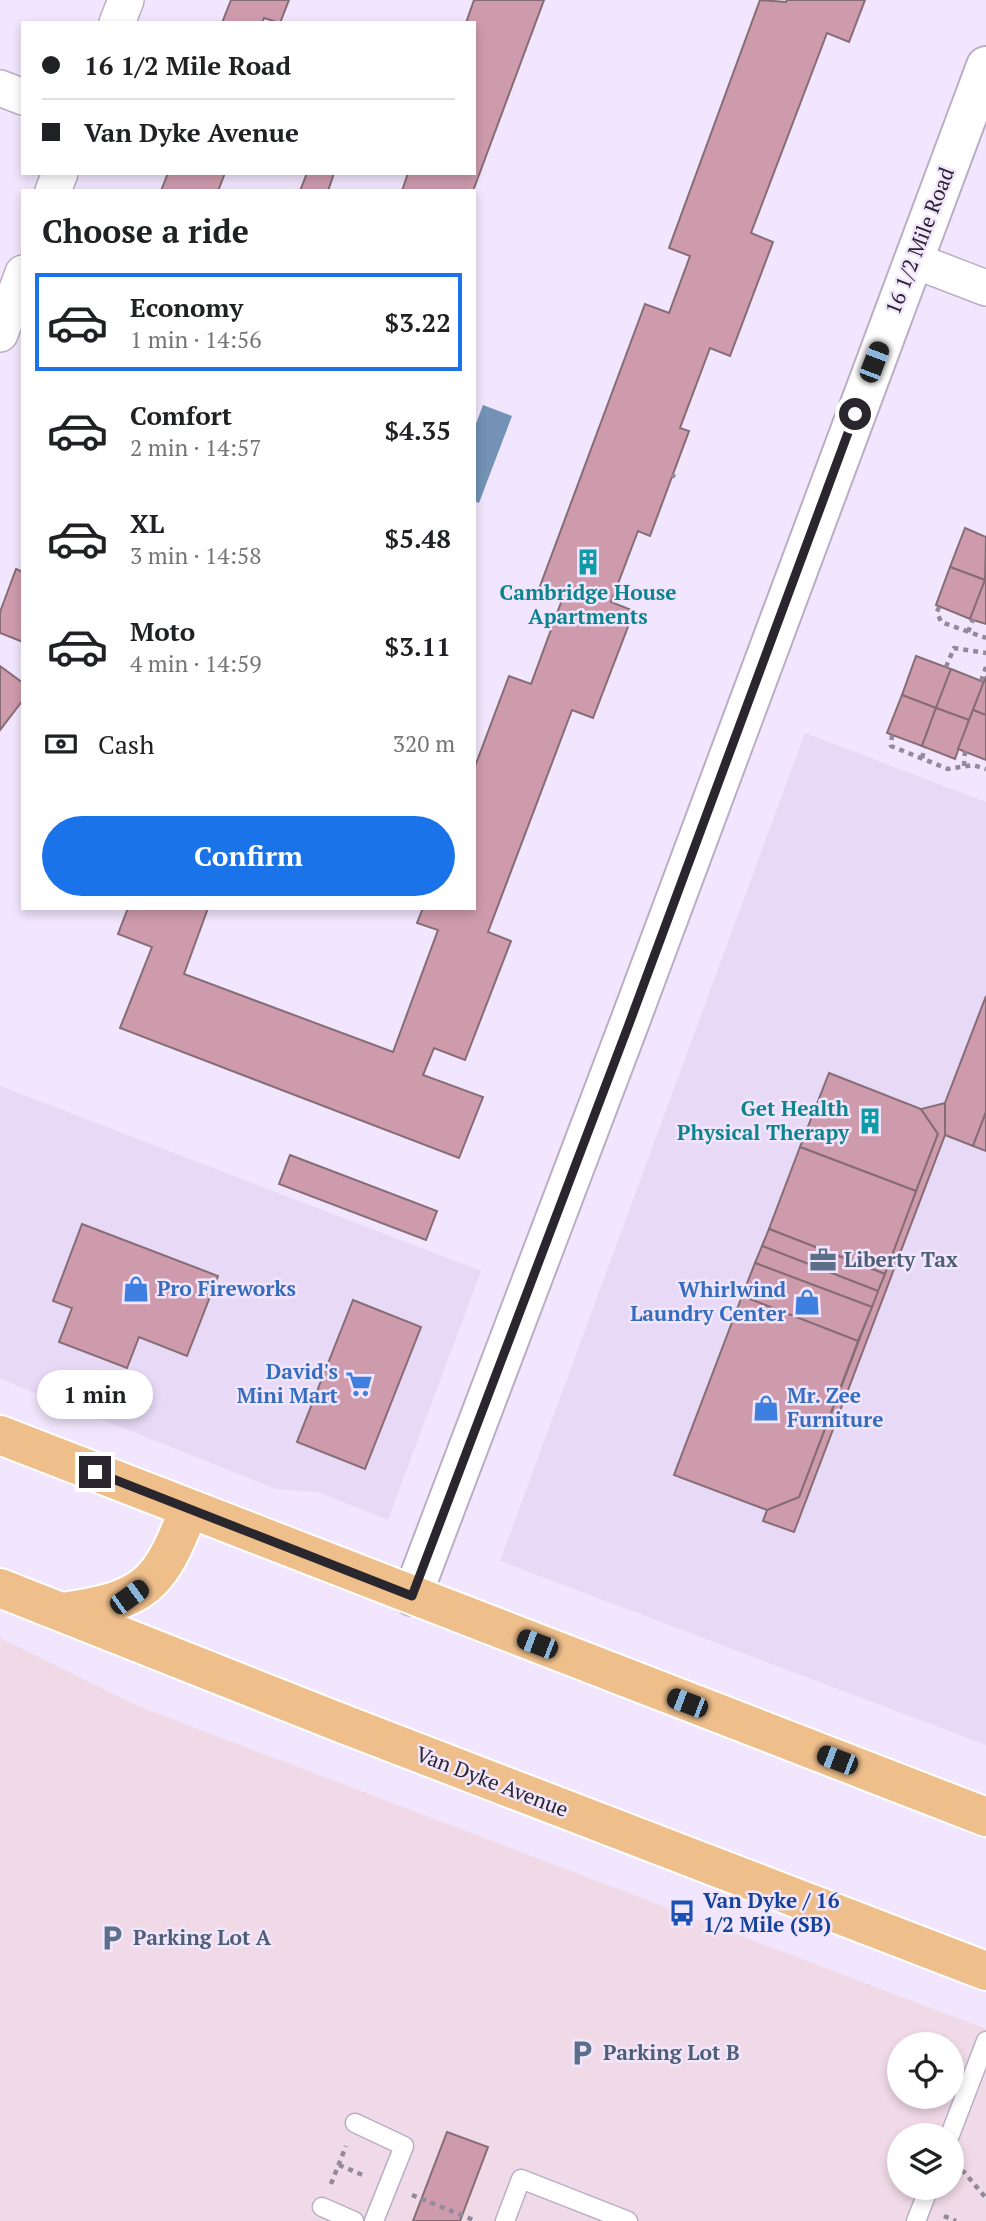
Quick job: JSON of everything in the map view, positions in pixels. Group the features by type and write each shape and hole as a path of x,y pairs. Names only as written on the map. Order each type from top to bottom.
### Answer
{"main road":[{"path":"0,1434 986,1817"},
{"path":"62,1612 103,1606 129,1597 150,1582 164,1567 190,1509"},
{"name":"Van Dyke Avenue","path":"0,1588 346,1726 986,1971"}],"street":[{"path":"118,21 126,0"},
{"name":"16 1/2 Mile Road","path":"412,1596 624,1038 986,66"},
{"path":"0,88 21,96"},
{"path":"913,260 986,288"},
{"path":"0,334 21,278"}],"lane":[{"path":"955,2123 986,2040"},
{"path":"355,2123 404,2146 374,2221"},
{"path":"505,2221 521,2179 628,2221"},
{"path":"916,2221 924,2200"},
{"path":"322,2207 355,2221"}],"path":[{"path":"939,607 937,612 941,622 986,638"},
{"path":"968,632 973,619"},
{"path":"946,667 954,648 986,653"},
{"path":"981,681 986,667"},
{"path":"891,735 891,746 948,769 973,765 986,769"},
{"path":"922,758 925,748"},
{"path":"964,766 965,751"},
{"path":"322,2207 355,2123"},
{"path":"964,2172 986,2198"}],"shaded area":[{"path":"805,733 986,802 986,1745 500,1561"},
{"path":"0,1086 481,1271 388,1520 318,1492 276,1489 0,1379"},
{"path":"0,1638 138,1706 986,2029 986,2221 0,2221"}],"water":[{"path":"483,405 512,416 479,503 476,502 476,424"}],"building":[{"path":"231,0 289,0 281,21 264,18 263,21 223,21"},
{"path":"474,0 544,0 474,189 403,189 407,175 476,175 476,21 467,21"},
{"name":"Cambridge House Apartments","path":"760,0 865,0 849,42 827,33 751,233 773,242 730,356 710,348 680,428 689,431 650,536 638,531 611,602 634,611 593,718 572,710 488,932 511,941 465,1060 434,1048 423,1075 483,1097 459,1158 120,1028 152,947 118,934 127,910 207,910 184,974 393,1052 438,930 417,923 422,910 476,910 476,764 509,676 531,684 563,597 539,589 645,304 669,313 690,256 669,248"},
{"path":"167,175 224,175 219,189 162,189"},
{"path":"306,175 333,175 329,189 301,189"},
{"path":"965,528 986,537 985,580 950,567"},
{"path":"950,567 985,580 970,619 936,605"},
{"path":"16,569 21,571 21,641 0,633 0,612"},
{"path":"986,581 986,624 970,619"},
{"path":"916,656 951,669 936,708 902,695"},
{"path":"0,666 21,682 21,703 0,730"},
{"path":"951,669 984,682 969,720 936,708"},
{"path":"986,676 986,715 973,710"},
{"path":"902,695 936,708 922,746 887,733"},
{"path":"936,708 969,720 955,759 922,746"},
{"path":"973,710 986,715 986,760 958,749"},
{"path":"986,996 986,1112 973,1146 945,1135 945,1103"},
{"name":"Get Health Physical Therapy","path":"829,1073 921,1109 938,1134 916,1191 800,1147"},
{"path":"945,1103 945,1135 794,1532 763,1521 767,1510 799,1497 938,1134 921,1109"},
{"path":"986,1112 986,1151 973,1146"},
{"path":"800,1147 916,1191 885,1274 769,1229"},
{"path":"290,1155 437,1211 426,1240 279,1184"},
{"name":"Pro Fireworks","path":"82,1224 218,1276 187,1356 139,1337 127,1368 59,1342 72,1308 53,1301"},
{"name":"Liberty Tax","path":"769,1229 885,1274 878,1291 762,1246"},
{"path":"762,1246 878,1291 872,1307 755,1263"},
{"name":"Whirlwind Laundry Center","path":"755,1263 872,1307 858,1341 742,1296"},
{"name":"Mr. Zee Furniture","path":"742,1296 858,1341 799,1497 767,1510 674,1475"},
{"name":"David's Mini Mart","path":"353,1300 421,1327 365,1469 297,1442"},
{"path":"447,2132 488,2147 460,2221 413,2221"}],"place":[{"name":"Cambridge House Apartments","path":"588,562"},
{"name":"Get Health Physical Therapy","path":"870,1121"},
{"name":"Liberty Tax","path":"823,1260"},
{"name":"Pro Fireworks","path":"136,1289"},
{"name":"Whirlwind Laundry Center","path":"807,1302"},
{"name":"David's Mini Mart","path":"359,1384"},
{"name":"Mr. Zee Furniture","path":"766,1408"},
{"name":"Van Dyke / 16 1/2 Mile (SB)","path":"682,1913"},
{"name":"Parking Lot A","path":"112,1938"},
{"name":"Parking Lot B","path":"582,2053"}],"route":[{"path":"95,1472 412,1596 629,1024 855,414"}]}
